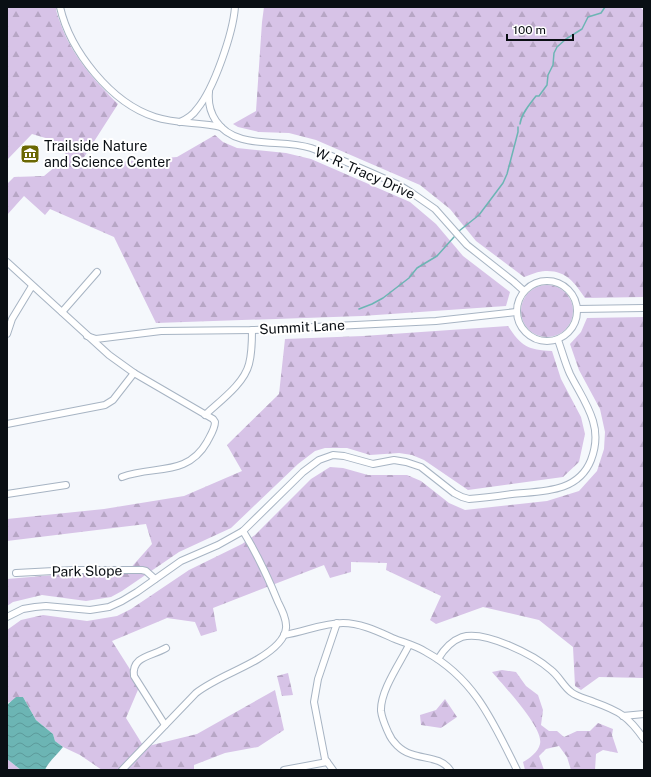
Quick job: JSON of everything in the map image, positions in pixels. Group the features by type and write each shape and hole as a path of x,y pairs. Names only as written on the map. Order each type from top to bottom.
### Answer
{"street":[{"name":"W. R. Tracy Drive","path":"60,7 65,25 76,46 91,67 113,92 134,108 163,120 196,123 221,128 233,135 252,141 286,143 309,147 398,185 435,209 472,249 524,291"},
{"path":"221,128 211,111 208,98 233,23 235,7"},
{"path":"180,122 194,113 209,92"},
{"path":"7,262 109,355 134,373 206,415 215,422 215,426 203,448 190,462 180,466 122,477"},
{"path":"62,312 97,272"},
{"path":"541,281 556,282 569,290 575,299 578,309 577,319 573,327 566,335 558,340 549,342 530,336 523,330 518,322 516,312 520,297 524,291 532,284 541,281"},
{"path":"7,334 12,319 32,286"},
{"path":"578,309 644,308"},
{"name":"Summit Lane","path":"88,336 96,339 161,331 252,330 436,321 516,312"},
{"path":"206,415 240,382 245,374 250,360 252,330"},
{"path":"7,617 23,609 34,607 46,606 84,610 103,608 127,598 181,562 244,531 308,467 323,458 333,455 344,456 373,464 394,460 412,463 425,470 458,495 469,499 555,490 573,482 580,477 589,465 594,452 596,439 595,429 591,414 566,365 558,340"},
{"path":"7,424 105,405 113,400 134,373"},
{"path":"7,494 66,485"},
{"path":"122,770 200,690 259,659 271,650 284,635 286,630 286,620 264,568 244,531"},
{"name":"Park Slope","path":"16,573 72,570 142,570 146,571 156,579"},
{"path":"284,635 337,623 357,625 374,630 425,651 454,672 478,698 492,719 517,770"},
{"path":"332,770 327,762 314,702 318,679 337,623"},
{"path":"438,659 448,645 458,639 474,635 516,648 551,670 572,693 612,709 631,721 644,739"},
{"path":"409,645 384,693 381,707 383,720 392,740 402,749 412,755 439,761 446,765 450,770"},
{"path":"165,725 133,673 136,664 140,659 158,653 166,648"},
{"path":"623,716 644,714"},
{"path":"284,770 327,762"}],"green space":[{"path":"7,7 56,7 57,14 65,34 77,56 100,86 118,104 79,165 177,157 215,135 223,142 237,148 286,153 311,159 410,202 436,224 463,256 510,292 506,306 362,316 156,323 114,237 50,209 45,215 24,196 7,215 7,184 14,177 44,176 68,156 49,139 32,134 7,160"},
{"path":"264,7 640,7 644,11 644,297 585,298 569,278 559,273 543,271 524,277 476,241 450,209 420,185 316,140 289,133 259,132 238,127 233,124 256,111"},
{"path":"547,285 561,289 569,297 573,311 569,325 561,333 547,337 533,333 525,325 521,311 525,297 533,289"},
{"path":"644,317 644,678 599,677 581,690 575,686 573,647 539,620 483,607 436,624 430,620 441,596 386,570 387,563 351,562 351,572 330,578 324,565 213,608 217,631 201,636 195,622 167,618 112,641 140,685 126,718 144,747 197,734 275,690 284,730 258,747 225,753 194,765 194,770 102,770 80,755 63,747 55,741 53,734 36,720 23,697 7,703 7,630 21,620 43,615 87,621 117,616 131,609 189,570 242,544 255,535 311,479 330,467 343,468 368,475 407,475 421,481 449,503 465,510 547,501 579,491 597,471 604,449 605,432 600,409 579,370 570,344 581,332 587,318"},
{"path":"508,326 517,338 526,346 552,351 561,379 581,417 585,434 579,462 563,477 468,490 424,460 412,455 399,453 370,455 347,448 325,448 315,451 298,464 231,528 179,552 111,597 86,601 42,595 13,602 7,606 7,579 90,572 128,571 152,544 146,524 7,541 7,519 104,509 184,496 242,471 227,445 279,394 285,339 363,336"},
{"path":"502,670 516,672 526,686 538,695 543,710 541,725 549,731 557,731 564,737 577,731 590,731 598,723 613,729 612,735 618,753 603,750 596,754 595,770 571,770 567,757 559,746 546,749 539,756 544,770 525,770 523,762 536,752 540,744 540,737 536,728 522,707 492,672"},
{"path":"288,673 293,695 282,696 277,676"},
{"path":"445,699 457,717 441,728 421,725 420,715 436,710"},
{"path":"7,759 21,770 7,770"}],"water":[{"path":"16,697 23,697 36,720 53,734 55,741 63,747 48,764 45,770 21,770 7,759 7,703 8,704"}],"waterway":[{"path":"520,124 526,109 536,96 539,96 547,85 548,75 553,65 554,53 557,47 566,39 582,29 588,17 601,13 605,7"},
{"path":"459,231 479,215 503,183 507,174 518,127"},
{"path":"359,309 383,298 409,278 417,268 437,256 454,237"}],"place":[{"name":"Trailside Nature and Science Center","path":"30,154"}]}
